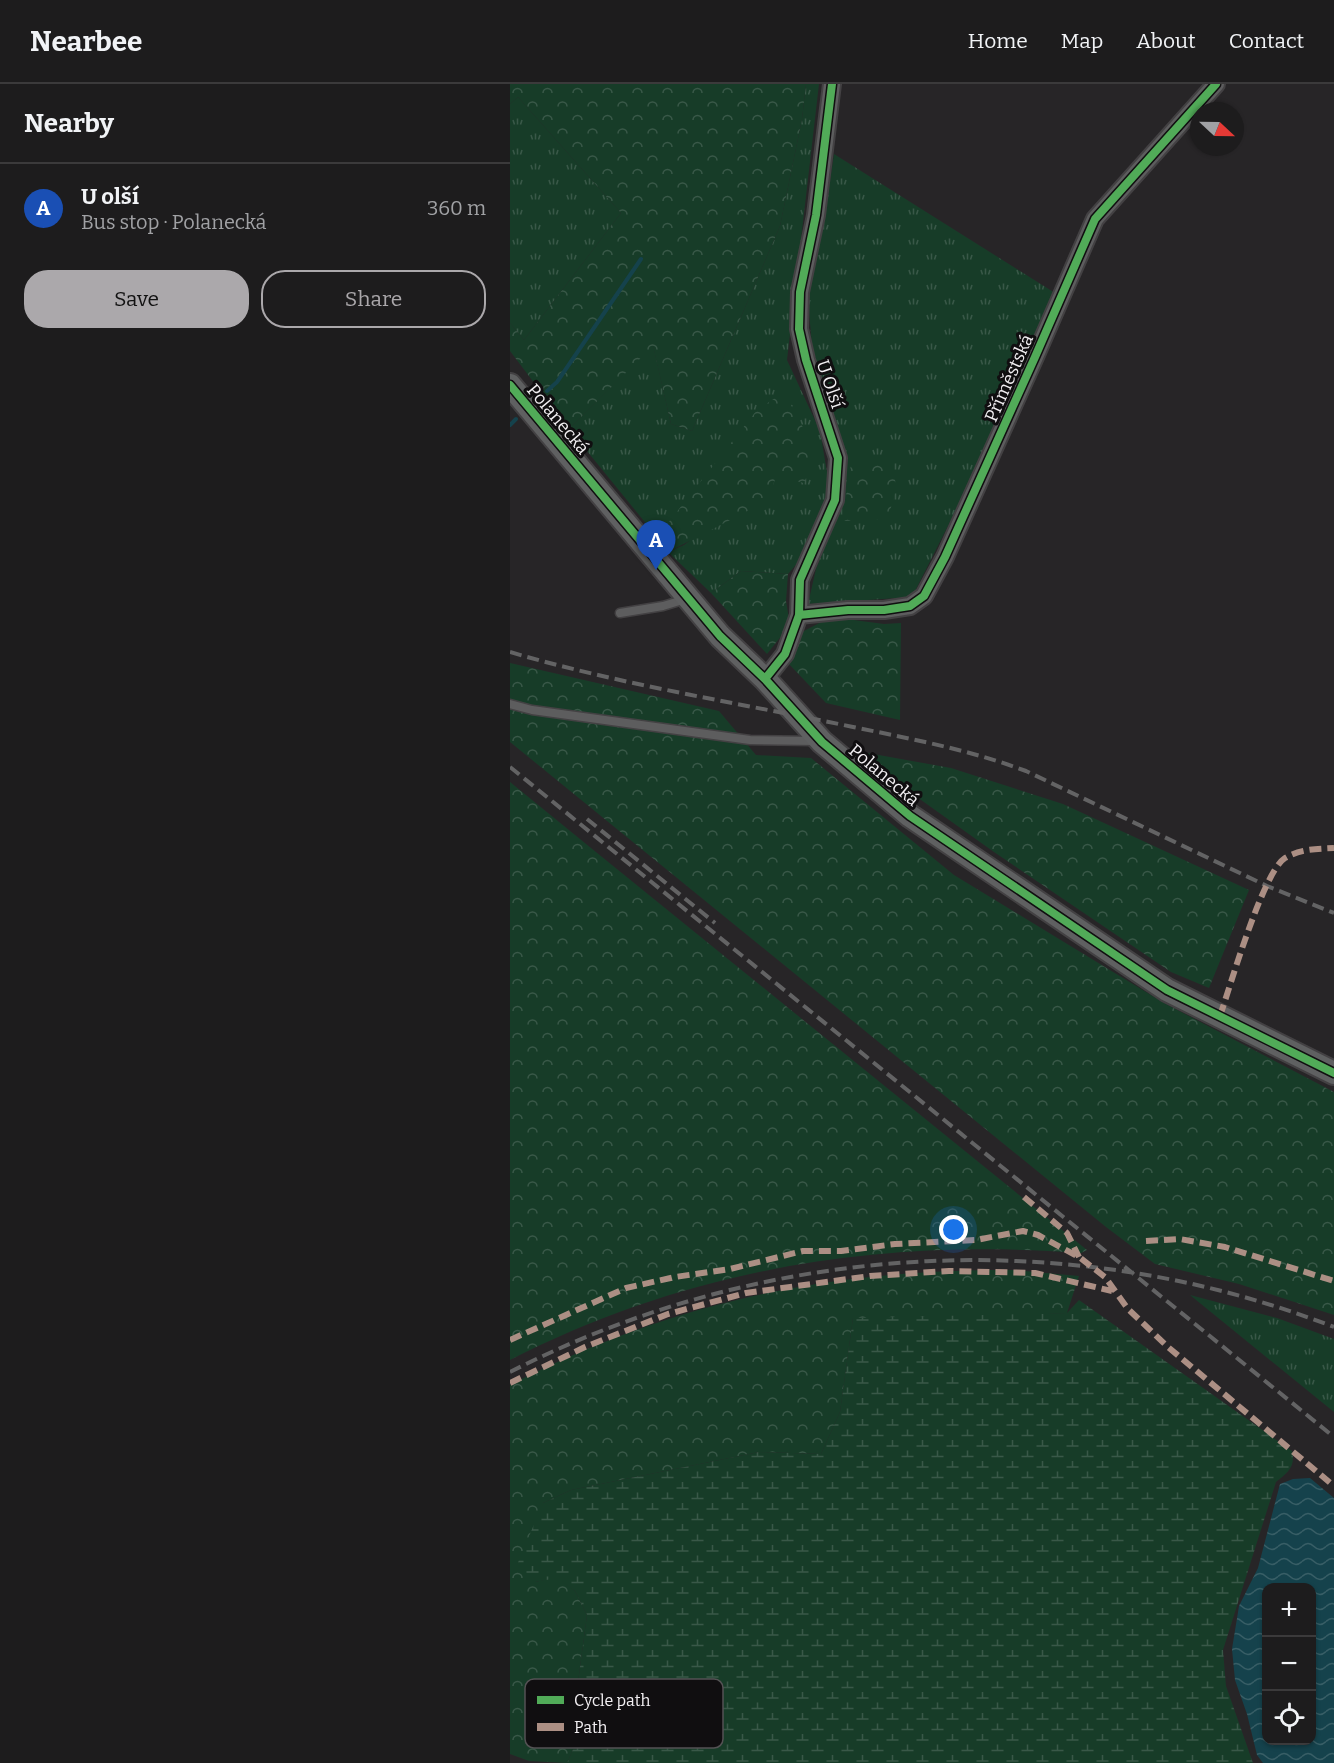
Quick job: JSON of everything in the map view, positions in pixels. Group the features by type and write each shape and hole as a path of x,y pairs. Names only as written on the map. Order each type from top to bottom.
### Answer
{"street":[{"name":"U Olší","path":"765,679 785,654 799,615 800,580 835,500 838,458 806,360 799,329 800,292 816,215 832,84"},
{"name":"Příměstská","path":"799,615 848,610 884,610 910,606 924,596 945,557 1095,219 1216,84"},
{"name":"Polanecká","path":"510,385 720,636 765,679 822,741 910,816 1167,990 1334,1073"}],"lane":[{"path":"620,613 663,606 689,598"},
{"path":"510,704 531,711 750,740 822,741"}],"green space":[{"path":"510,84 806,84 802,119 780,226 692,431 671,424 653,346 569,429 510,351 510,323 524,340 621,213 518,97 510,104"},
{"path":"806,84 819,84 787,360 820,431 830,490 801,559 788,574 741,571 711,593 668,552 684,545 775,476 816,452 672,519 657,537 569,429 653,345 671,424 692,431 780,226 802,119"},
{"path":"518,97 621,213 524,340 510,323 510,104"},
{"path":"834,154 1055,293 955,512 912,597 808,604 816,569 835,521 845,483 848,458 813,359 808,299 824,222"},
{"path":"784,392 816,452 804,483 775,476 771,499 668,552 657,537 757,410"},
{"path":"852,458 893,462 896,488 888,519 842,521"},
{"path":"741,571 788,574 786,601 790,625 767,654 711,593"},
{"path":"831,617 884,624 901,623 900,720 826,703 787,662 800,633"},
{"path":"510,663 719,711 756,755 811,758 954,875 1164,1003 1334,1092 1334,1315 1239,1284 1155,1264 1106,1227 510,742"},
{"path":"851,750 951,768 1063,804 1249,890 1209,988 1171,972 994,852"},
{"path":"510,782 1087,1250 1081,1253 933,1250 860,1256 788,1266 717,1282 647,1302 578,1328 510,1360"},
{"path":"1014,1270 1079,1276 1067,1313 941,1319 853,1318 840,1412 821,1454 759,1452 571,1490 543,1503 535,1582 557,1577 575,1591 587,1615 578,1679 525,1679 525,1748 574,1748 567,1763 529,1761 510,1754 510,1385 571,1356 632,1331 693,1311 818,1284 947,1271"},
{"path":"1190,1295 1277,1318 1334,1339 1334,1412"},
{"path":"1079,1300 1292,1451 1292,1465 1276,1482 1223,1650 1226,1686 1253,1763 567,1763 574,1748 723,1748 723,1679 578,1679 587,1615 575,1591 557,1578 535,1582 517,1565 543,1503 571,1490 759,1452 821,1454 840,1412 853,1318 1067,1313"}],"water":[{"path":"1310,1478 1334,1498 1334,1763 1263,1763 1257,1755 1247,1714 1235,1680 1232,1649 1239,1606 1258,1568 1280,1484 1293,1479"}],"waterway":[{"path":"547,391 557,382 641,259"},
{"path":"510,425 516,419"}],"railway":[{"path":"510,652 638,684 919,741 1005,764 1026,771 1267,886 1334,913"},
{"path":"510,767 1334,1437"},
{"path":"587,819 715,923"},
{"path":"510,1372 608,1328 709,1296 812,1273 917,1262 1023,1261 1128,1272 1232,1294 1334,1327"}],"marked path":[{"path":"1220,1016 1257,906 1276,868 1285,858 1296,853 1334,848"},
{"path":"1024,1197 1067,1233 1079,1257"},
{"path":"510,1340 626,1288 675,1277 730,1269 803,1251 841,1251 895,1244 976,1240 1023,1231 1038,1235 1079,1257 1105,1277 1128,1309 1168,1347 1334,1486"},
{"path":"1146,1241 1180,1239 1225,1247 1334,1281"},
{"path":"510,1383 585,1347 668,1314 746,1293 870,1276 949,1271 1035,1273 1112,1291"}],"cycle path":[{"path":"765,679 785,654 799,615 800,580 835,500 838,458 806,360 799,329 800,292 816,215 832,84"},
{"path":"799,615 848,610 884,610 910,606 924,596 945,557 1095,219 1216,84"},
{"path":"510,385 720,636 765,679 822,742 910,816 1167,990 1334,1073"}],"place":[{"name":"U olší","path":"656,570"}]}
